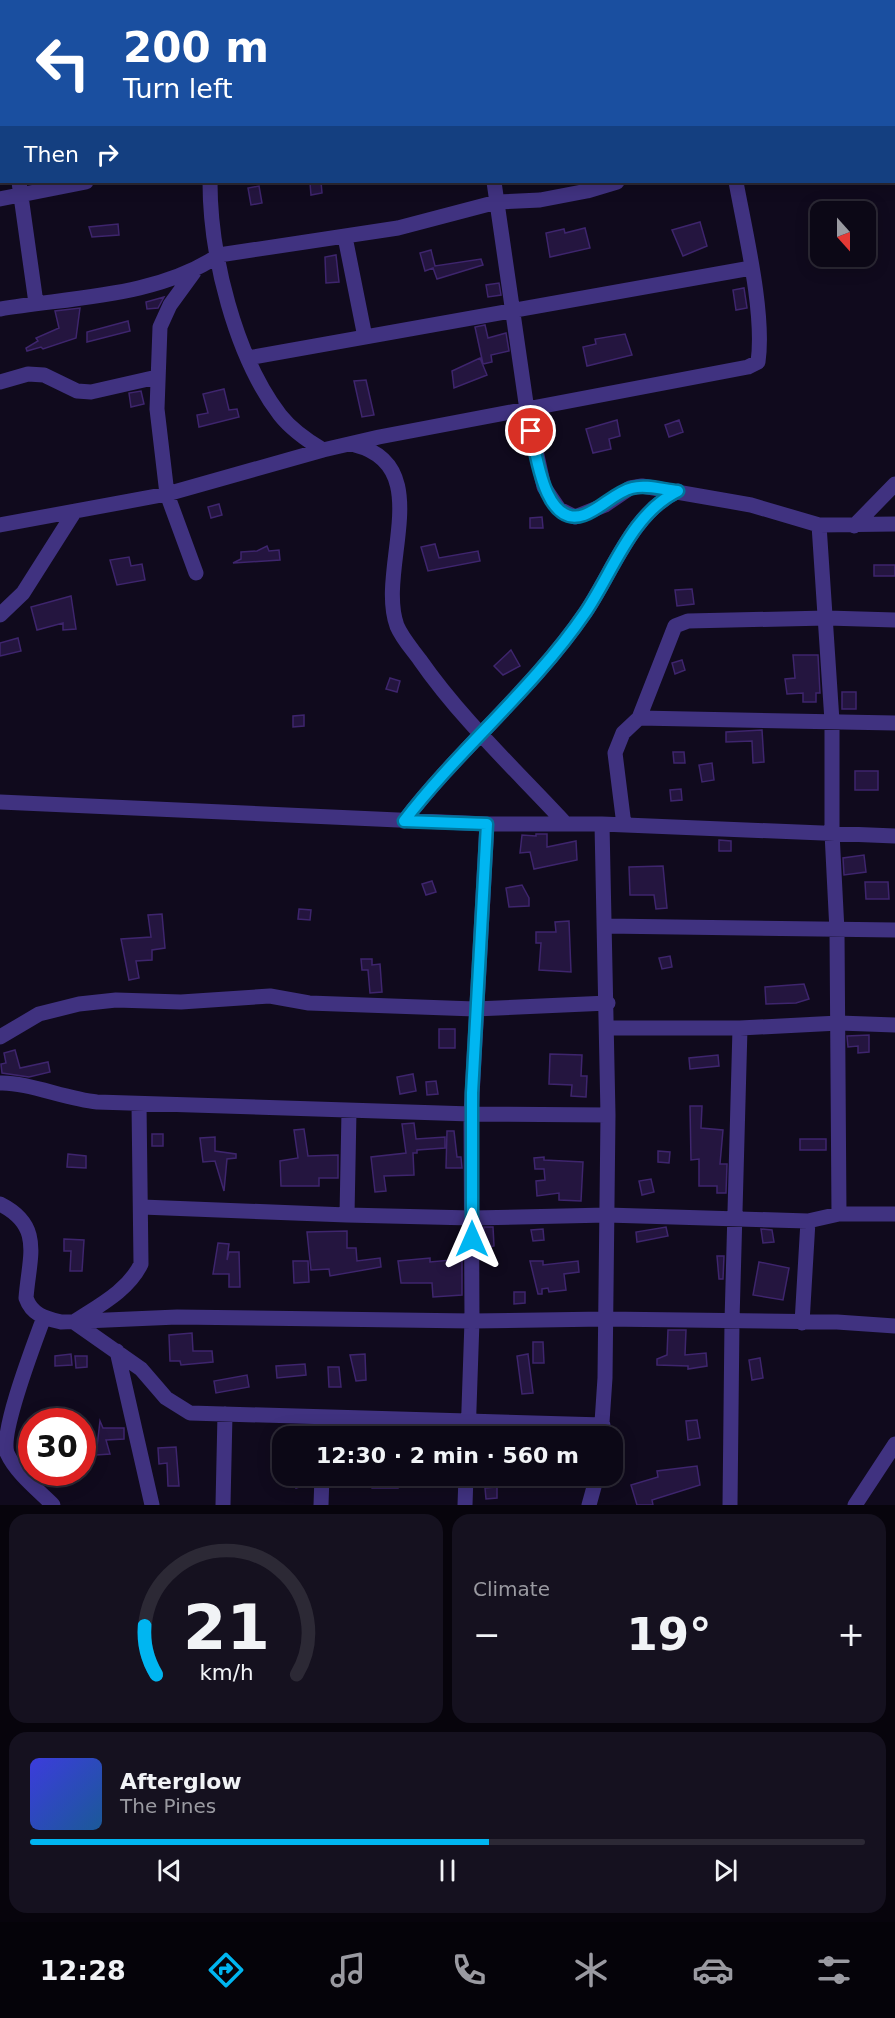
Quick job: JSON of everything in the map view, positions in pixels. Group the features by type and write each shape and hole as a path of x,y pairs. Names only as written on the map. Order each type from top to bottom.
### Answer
{"street":[{"path":"0,199 20,188 75,183"},
{"path":"210,183 219,255 230,307 248,358 281,416 322,450"},
{"path":"494,183 527,410 544,487 550,500 567,515 583,516 630,488 642,486 751,505 819,525 895,524"},
{"path":"0,309 136,288 194,272 219,255 398,228 497,202 540,200 614,183"},
{"path":"0,525 167,494 322,450 748,367 758,362 759,334 751,268 736,183"},
{"path":"20,188 36,303"},
{"path":"345,237 365,337"},
{"path":"248,358 751,268"},
{"path":"194,272 170,305 160,327 157,376 158,429 167,494 196,573"},
{"path":"0,382 28,374 44,375 77,391 91,392 157,376"},
{"path":"352,444 374,450 388,462 397,481 400,518 391,587 398,627 434,681 565,823"},
{"path":"854,525 895,484"},
{"path":"404,821 427,791 523,691 585,613 618,555 652,508 678,491"},
{"path":"0,615 23,593 75,510"},
{"path":"819,525 827,618 832,721 832,833 837,931 839,1214"},
{"path":"624,825 615,753 623,732 639,718 675,626 681,622 827,618 895,620"},
{"path":"639,718 895,723"},
{"path":"0,802 404,821 602,824 895,836"},
{"path":"468,1426 472,1321 471,1114 487,824"},
{"path":"602,824 608,1003 607,1215 602,1426"},
{"path":"606,926 837,931 895,930"},
{"path":"0,1037 39,1014 79,1004 116,1000 181,1002 270,996 309,1003 476,1009 608,1003"},
{"path":"607,1028 740,1028 838,1023 895,1025"},
{"path":"730,1505 732,1321 740,1028"},
{"path":"0,1083 12,1083 73,1099 139,1104 471,1114 608,1115"},
{"path":"74,1322 135,1276 141,1264 139,1104"},
{"path":"347,1215 349,1110"},
{"path":"0,1204 12,1209 23,1221 31,1235 27,1298 34,1312 44,1317 74,1322 177,1317 894,1323"},
{"path":"142,1207 472,1218 607,1215 808,1221 839,1214 895,1214"},
{"path":"802,1323 808,1221"},
{"path":"44,1317 13,1405 4,1446 15,1467 53,1505"},
{"path":"74,1322 99,1342 117,1351 141,1369 166,1398 182,1410 326,1418 468,1420 541,1426"},
{"path":"117,1351 152,1505"},
{"path":"223,1505 225,1414"},
{"path":"326,1418 326,1426"},
{"path":"855,1505 895,1444"},
{"path":"321,1505 322,1486"},
{"path":"465,1505 466,1486"},
{"path":"589,1505 594,1486"}],"building":[{"path":"310,183 321,183 322,193 311,195"},
{"path":"259,186 262,203 251,205 248,188"},
{"path":"700,222 707,246 683,256 672,230"},
{"path":"118,224 119,235 92,237 89,227"},
{"path":"585,228 590,248 550,257 546,233 564,229 565,233"},
{"path":"431,250 435,266 481,259 483,265 437,279 433,268 425,271 420,253"},
{"path":"336,255 339,282 326,283 325,257"},
{"path":"499,283 501,295 488,297 486,285"},
{"path":"744,288 747,308 736,310 733,290"},
{"path":"164,297 158,308 147,309 146,302"},
{"path":"80,308 76,338 43,349 41,347 27,351 26,348 38,341 36,338 59,328 55,311"},
{"path":"128,321 130,331 87,342 87,332"},
{"path":"485,325 488,338 506,333 509,351 491,355 492,362 483,364 475,327"},
{"path":"625,334 632,355 587,366 583,347 596,344 595,339"},
{"path":"480,358 487,375 454,388 452,371"},
{"path":"366,380 374,415 362,417 354,381"},
{"path":"224,389 229,410 237,409 239,417 199,427 197,415 208,413 203,394"},
{"path":"141,391 144,404 131,407 129,393"},
{"path":"617,420 620,436 609,439 611,449 593,453 586,429"},
{"path":"679,420 683,432 669,437 665,425"},
{"path":"219,504 222,515 211,518 208,507"},
{"path":"542,517 543,528 530,528 530,518"},
{"path":"435,544 439,558 478,551 480,561 428,571 421,547"},
{"path":"267,546 269,551 279,550 280,560 233,563 241,559 241,552 257,551"},
{"path":"129,557 131,566 142,564 145,580 117,585 110,560"},
{"path":"874,565 895,565 895,576 874,576"},
{"path":"692,589 694,604 677,606 675,590"},
{"path":"71,596 76,629 63,630 63,623 37,630 31,607"},
{"path":"18,638 21,651 0,656 0,643"},
{"path":"511,650 520,666 503,675 494,666"},
{"path":"793,655 818,655 820,693 816,693 816,702 803,702 803,693 787,694 785,679 795,678"},
{"path":"682,660 685,670 675,674 672,663"},
{"path":"390,678 400,681 397,692 386,689"},
{"path":"842,692 856,692 856,709 842,709"},
{"path":"304,715 304,726 293,727 293,716"},
{"path":"762,730 764,762 753,763 752,741 726,742 726,732"},
{"path":"673,752 684,752 685,763 674,763"},
{"path":"712,763 714,780 702,782 699,765"},
{"path":"855,771 878,771 878,790 855,790"},
{"path":"681,789 682,800 671,801 670,790"},
{"path":"536,834 547,834 547,847 576,841 577,860 534,869 530,852 520,853 522,835 536,836"},
{"path":"719,840 731,841 731,851 719,851"},
{"path":"864,855 866,872 844,875 843,858"},
{"path":"663,866 667,908 656,909 654,895 630,895 629,867"},
{"path":"432,881 436,892 426,895 422,884"},
{"path":"865,882 888,882 889,899 866,899"},
{"path":"522,885 529,898 529,906 509,907 506,888"},
{"path":"299,909 311,910 310,920 298,919"},
{"path":"162,914 165,948 152,950 152,960 136,961 139,978 129,980 121,939 151,937 148,915"},
{"path":"569,921 571,972 539,970 541,943 536,943 536,932 556,932 555,922"},
{"path":"670,956 672,967 662,969 659,958"},
{"path":"361,959 372,959 372,965 380,964 382,992 370,993 368,970 362,970"},
{"path":"804,984 809,999 796,1003 766,1004 765,987"},
{"path":"439,1029 455,1029 455,1048 439,1048"},
{"path":"869,1035 869,1052 858,1053 858,1046 848,1047 847,1036"},
{"path":"15,1050 20,1068 48,1062 50,1072 29,1077 2,1073 1,1064 6,1063 4,1053"},
{"path":"550,1054 582,1055 581,1076 587,1076 586,1097 571,1096 572,1085 549,1084"},
{"path":"718,1055 719,1066 690,1069 689,1058"},
{"path":"413,1074 416,1091 400,1094 397,1077"},
{"path":"436,1081 438,1094 427,1095 426,1082"},
{"path":"690,1106 702,1106 701,1128 723,1130 720,1164 727,1164 726,1193 717,1193 717,1186 699,1186 699,1159 691,1160"},
{"path":"414,1123 416,1139 445,1137 445,1148 417,1150 417,1153 413,1153 414,1175 384,1176 386,1191 375,1192 371,1157 406,1153 402,1124"},
{"path":"304,1129 308,1156 338,1155 338,1178 319,1178 319,1186 281,1186 280,1161 298,1158 294,1130"},
{"path":"447,1131 454,1131 457,1157 461,1157 462,1168 446,1168"},
{"path":"152,1134 163,1134 163,1146 152,1146"},
{"path":"215,1137 215,1151 236,1154 236,1158 227,1159 224,1191 215,1161 203,1162 200,1138"},
{"path":"800,1139 826,1139 826,1150 800,1150"},
{"path":"658,1151 670,1152 669,1163 658,1162"},
{"path":"68,1154 86,1156 86,1168 67,1167"},
{"path":"544,1157 544,1160 583,1162 581,1201 559,1200 559,1193 537,1196 536,1181 545,1180 544,1169 535,1169 534,1158"},
{"path":"651,1179 654,1192 642,1195 639,1181"},
{"path":"484,1227 493,1227 494,1246 483,1248"},
{"path":"666,1227 668,1236 637,1242 636,1232"},
{"path":"543,1229 544,1240 533,1241 531,1230"},
{"path":"761,1229 772,1230 774,1242 763,1243"},
{"path":"347,1231 347,1248 356,1248 357,1261 380,1258 381,1267 330,1276 329,1269 311,1270 307,1232"},
{"path":"64,1239 84,1240 82,1271 70,1271 71,1251 64,1251"},
{"path":"218,1243 229,1244 227,1260 229,1252 239,1252 240,1287 229,1287 229,1274 213,1274"},
{"path":"717,1256 724,1256 723,1279 719,1279"},
{"path":"430,1258 430,1262 462,1259 462,1295 433,1297 432,1283 401,1283 398,1261"},
{"path":"293,1261 308,1261 309,1282 294,1283"},
{"path":"530,1261 543,1261 543,1265 578,1261 579,1272 564,1274 566,1290 549,1292 548,1288 542,1289 542,1294 538,1294"},
{"path":"759,1262 789,1268 783,1300 753,1295"},
{"path":"514,1292 525,1292 525,1303 514,1304"},
{"path":"668,1330 686,1330 685,1355 706,1353 707,1366 688,1369 688,1366 657,1365 657,1359 667,1355"},
{"path":"192,1333 193,1351 212,1351 213,1362 181,1365 180,1361 170,1361 169,1335"},
{"path":"533,1342 543,1342 544,1363 533,1363"},
{"path":"71,1354 72,1365 55,1366 55,1356"},
{"path":"365,1354 366,1380 356,1381 350,1355"},
{"path":"528,1354 533,1393 522,1394 517,1356"},
{"path":"75,1356 87,1356 87,1367 76,1368"},
{"path":"760,1358 763,1378 752,1380 749,1360"},
{"path":"305,1364 306,1375 277,1378 276,1366"},
{"path":"328,1367 339,1367 341,1387 329,1387"},
{"path":"247,1375 249,1387 216,1393 214,1381"},
{"path":"697,1420 700,1438 688,1440 686,1421"},
{"path":"100,1421 103,1428 124,1428 124,1439 106,1440 110,1454 96,1455"},
{"path":"176,1447 179,1486 168,1486 167,1463 159,1464 158,1448"},
{"path":"697,1466 700,1485 652,1500 653,1505 637,1505 631,1485 658,1477 657,1471"},
{"path":"372,1486 398,1486 398,1488 372,1488"},
{"path":"497,1487 497,1498 486,1499 485,1488"}],"route":[{"path":"472,1239 471,1114 487,824 404,821 427,791 523,691 585,613 618,555 652,508 665,497 678,491 642,486 630,488 583,516 567,515 550,500 544,487 531,431"}]}
